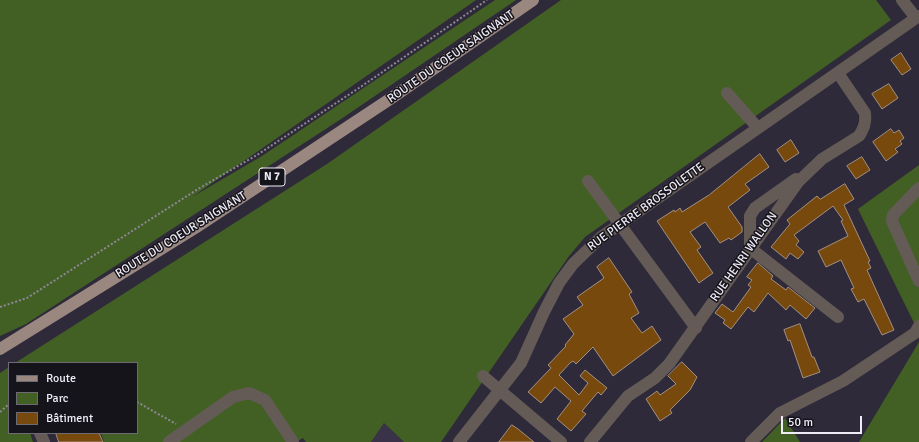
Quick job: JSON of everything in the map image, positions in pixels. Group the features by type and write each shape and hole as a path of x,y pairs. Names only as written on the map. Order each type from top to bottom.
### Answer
{"main road":[{"name":"ROUTE DU COEUR SAIGNANT","path":"2,347 195,228 393,97 533,0"}],"street":[{"path":"902,0 918,17"},
{"name":"RUE PIERRE BROSSOLETTE","path":"459,442 521,363 559,283 573,264 601,237 918,17"},
{"name":"RUE HENRI WALLON","path":"590,442 628,396 662,372 696,328 750,248 808,170 859,136 866,121 865,113 838,73"},
{"path":"728,94 758,128"},
{"path":"808,170 755,208 750,216 750,248 838,316"},
{"path":"588,181 696,328"},
{"path":"919,188 893,215 892,221 919,281"},
{"path":"751,442 780,412 843,380 915,333 919,326"},
{"path":"483,376 561,442"},
{"path":"169,442 233,398 249,393 265,400 293,442"}],"path":[{"path":"0,307 27,298 198,189 257,155 362,86 487,0"},
{"path":"138,403 159,416 187,429"},
{"path":"0,412 8,405"}],"shaded area":[{"path":"384,423 403,442 371,442"}],"green space":[{"path":"0,0 476,0 192,197 262,156 495,0 516,0 341,119 26,324 0,336"},
{"path":"561,0 876,0 891,20 585,237 569,256 441,442 404,442 384,423 371,442 306,442 303,438 296,442 104,442 101,434 138,434 138,362 17,362 327,164"},
{"path":"919,165 919,333 858,209"},
{"path":"919,342 919,442 859,442"},
{"path":"8,368 8,434 30,434 33,442 0,442 0,373"},
{"path":"785,418 800,442 762,442"}],"building":[{"path":"901,53 911,69 902,75 891,60"},
{"path":"889,84 898,98 882,109 872,94"},
{"path":"891,129 894,133 899,130 904,138 900,141 902,144 895,149 898,152 886,161 873,142"},
{"path":"791,140 799,153 785,162 777,150"},
{"path":"760,154 769,167 745,184 750,190 728,207 742,227 742,232 731,240 729,238 720,243 705,222 690,232 701,247 697,250 713,273 699,283 657,221 674,210 675,212 680,208 682,212 709,195"},
{"path":"862,157 870,170 856,179 847,166"},
{"path":"845,184 854,199 844,205 870,261 868,262 871,268 867,270 894,330 882,335 864,299 858,302 851,289 854,288 841,260 826,267 818,251 848,236 841,221 843,220 833,206 794,235 799,241 796,245 804,252 798,259 790,253 786,259 771,247 790,224 787,220 817,196 820,199"},
{"path":"609,258 632,292 629,294 639,313 631,318 642,333 652,326 661,340 613,376 593,347 576,364 573,361 570,363 559,375 579,395 588,383 580,376 585,370 607,388 601,395 598,392 582,411 586,414 571,431 557,419 571,401 555,387 541,403 528,392 551,368 548,365 566,346 565,345 574,334 563,319 583,305 577,297 604,278 597,267"},
{"path":"758,263 773,276 771,279 786,290 788,287 815,308 806,319 790,305 786,310 768,293 754,312 748,307 731,329 723,323 725,320 715,313 722,304 733,312 751,287 748,285 752,280 747,277"},
{"path":"800,324 812,357 814,357 820,372 803,378 790,340 788,341 784,330"},
{"path":"682,362 697,377 690,390 670,410 672,413 660,421 646,399 657,391 660,395 676,384 668,376"},
{"path":"512,425 518,429 534,442 499,442"},
{"path":"56,434 99,434 103,442 59,442"}]}
